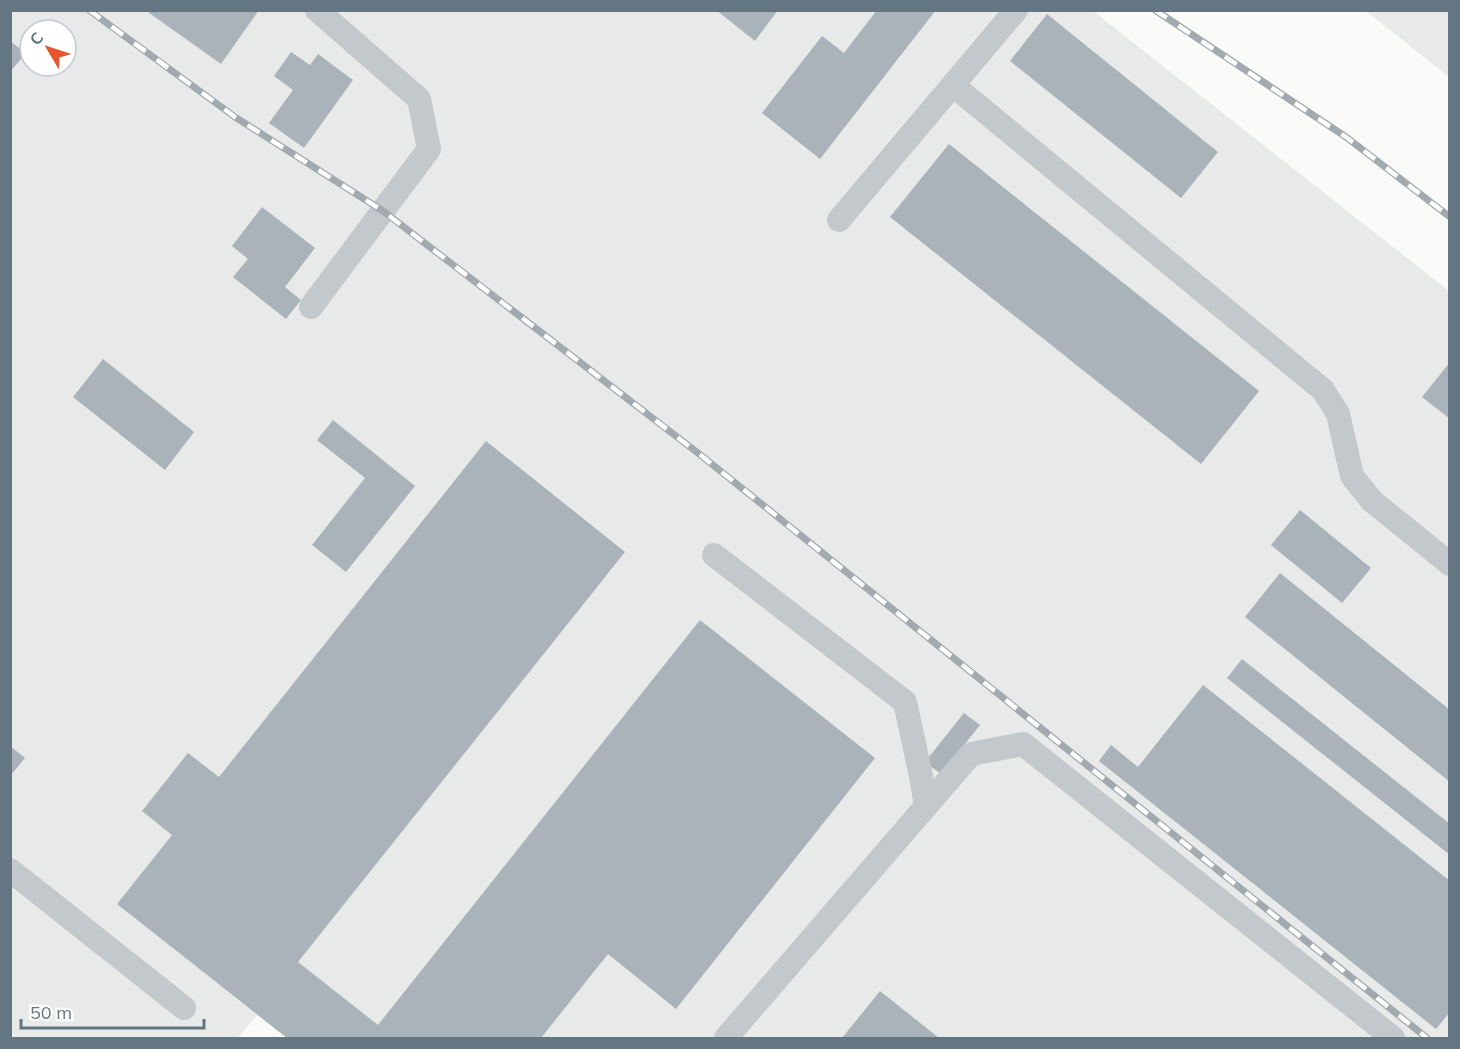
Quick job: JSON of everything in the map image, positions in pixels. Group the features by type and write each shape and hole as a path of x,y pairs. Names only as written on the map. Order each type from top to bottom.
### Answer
{"lane":[{"path":"311,307 429,149 419,99 317,10"},
{"path":"838,220 954,86 1016,10"},
{"path":"954,86 1323,390 1338,414 1352,476 1372,501 1449,564"},
{"path":"714,555 905,702 926,806"},
{"path":"726,1038 971,754 1023,744 1392,1038"},
{"path":"10,870 184,1008"}],"shaded area":[{"path":"10,11 1093,11 1449,291 1449,1038 287,1038 257,1015 238,1038 11,1038"},
{"path":"1366,11 1449,11 1449,77"}],"building":[{"path":"145,10 259,10 221,64"},
{"path":"716,10 778,10 755,41"},
{"path":"877,10 936,10 820,159 762,113 822,36 844,53"},
{"path":"1047,14 1218,152 1181,198 1010,61"},
{"path":"10,41 18,47 18,62 10,72"},
{"path":"291,52 310,65 318,54 353,80 304,148 269,123 293,90 274,76"},
{"path":"949,144 1259,391 1201,464 890,217"},
{"path":"262,207 315,248 285,287 301,300 286,319 233,277 248,259 232,246"},
{"path":"103,359 194,432 165,470 73,397"},
{"path":"1450,362 1450,419 1422,397"},
{"path":"333,420 415,486 346,572 312,545 365,478 317,440"},
{"path":"486,441 625,552 298,962 378,1025 700,620 875,758 676,1009 608,954 541,1038 287,1038 117,904 172,835 142,811 188,753 219,777"},
{"path":"1300,510 1371,568 1342,603 1271,545"},
{"path":"1280,573 1450,710 1450,782 1245,617"},
{"path":"1242,659 1450,824 1450,855 1227,678"},
{"path":"1203,685 1450,881 1450,1012 1436,1029 1099,761 1111,745 1138,767"},
{"path":"964,713 980,725 941,774 925,762"},
{"path":"10,746 25,758 10,776"},
{"path":"880,991 939,1038 842,1038"}],"railway":[{"path":"89,10 235,117 383,211 698,453 1427,1038"},
{"path":"1155,10 1346,137 1450,217"}]}
